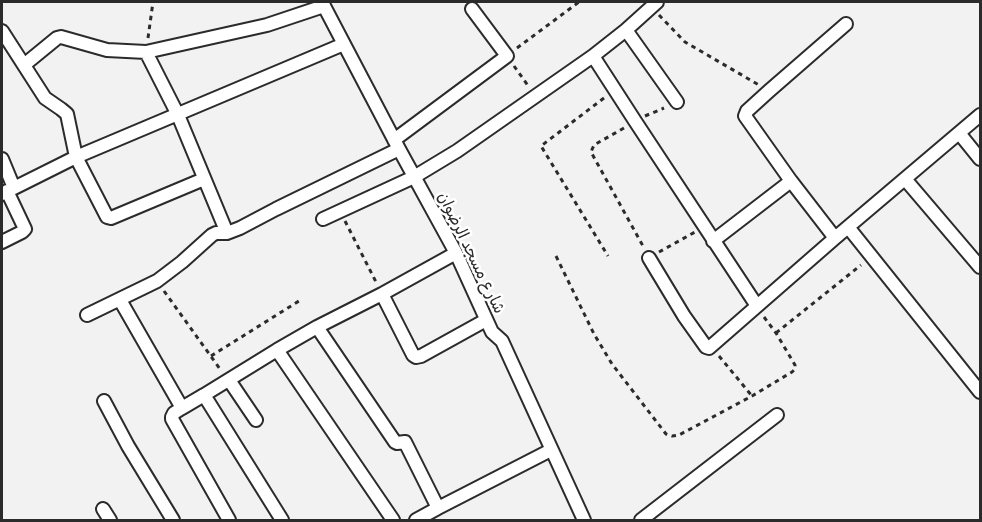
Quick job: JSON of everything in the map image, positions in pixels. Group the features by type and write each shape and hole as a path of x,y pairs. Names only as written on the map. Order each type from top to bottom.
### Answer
{"street":[{"path":"24,65 53,40 61,38 108,50 146,52 267,25 323,4"},
{"name":"شارع مسجد الرضوان","path":"323,4 396,145 456,253 486,320 494,334 502,341 584,520"},
{"path":"323,219 414,177 457,152 593,56 654,5"},
{"path":"87,315 157,281 212,235 240,228 396,145 507,56 472,9"},
{"path":"835,238 745,116 747,111 846,24"},
{"path":"626,30 677,102"},
{"path":"2,31 45,98 67,114 76,157 109,218 204,180"},
{"path":"7,191 76,157 344,44"},
{"path":"146,52 178,114 227,233"},
{"path":"593,56 757,306"},
{"path":"649,258 674,300 706,347 709,348 981,115"},
{"path":"959,133 981,159"},
{"path":"2,159 7,191 25,229 2,242"},
{"path":"905,179 981,267"},
{"path":"713,241 791,181"},
{"path":"848,227 981,392"},
{"path":"225,519 172,418 173,414 317,327 456,253"},
{"path":"382,294 413,354 418,357 486,320"},
{"path":"120,300 182,408"},
{"path":"317,327 395,442 405,442 438,507"},
{"path":"277,350 393,520"},
{"path":"229,380 256,420"},
{"path":"204,395 282,520"},
{"path":"104,400 128,446 173,520"},
{"path":"641,520 777,415"},
{"path":"417,520 551,450"}],"path":[{"path":"146,52 153,2"},
{"path":"535,96 507,56 577,2"},
{"path":"654,5 685,42 769,91"},
{"path":"608,256 541,146 615,90"},
{"path":"677,102 634,121 594,145 591,152 649,258 704,227"},
{"path":"340,212 382,294"},
{"path":"556,256 594,334 612,363 666,434 672,436 679,435 752,396 795,369 795,365 776,333 757,306"},
{"path":"776,333 872,256"},
{"path":"157,281 211,356 299,301"},
{"path":"712,346 752,396"}]}
